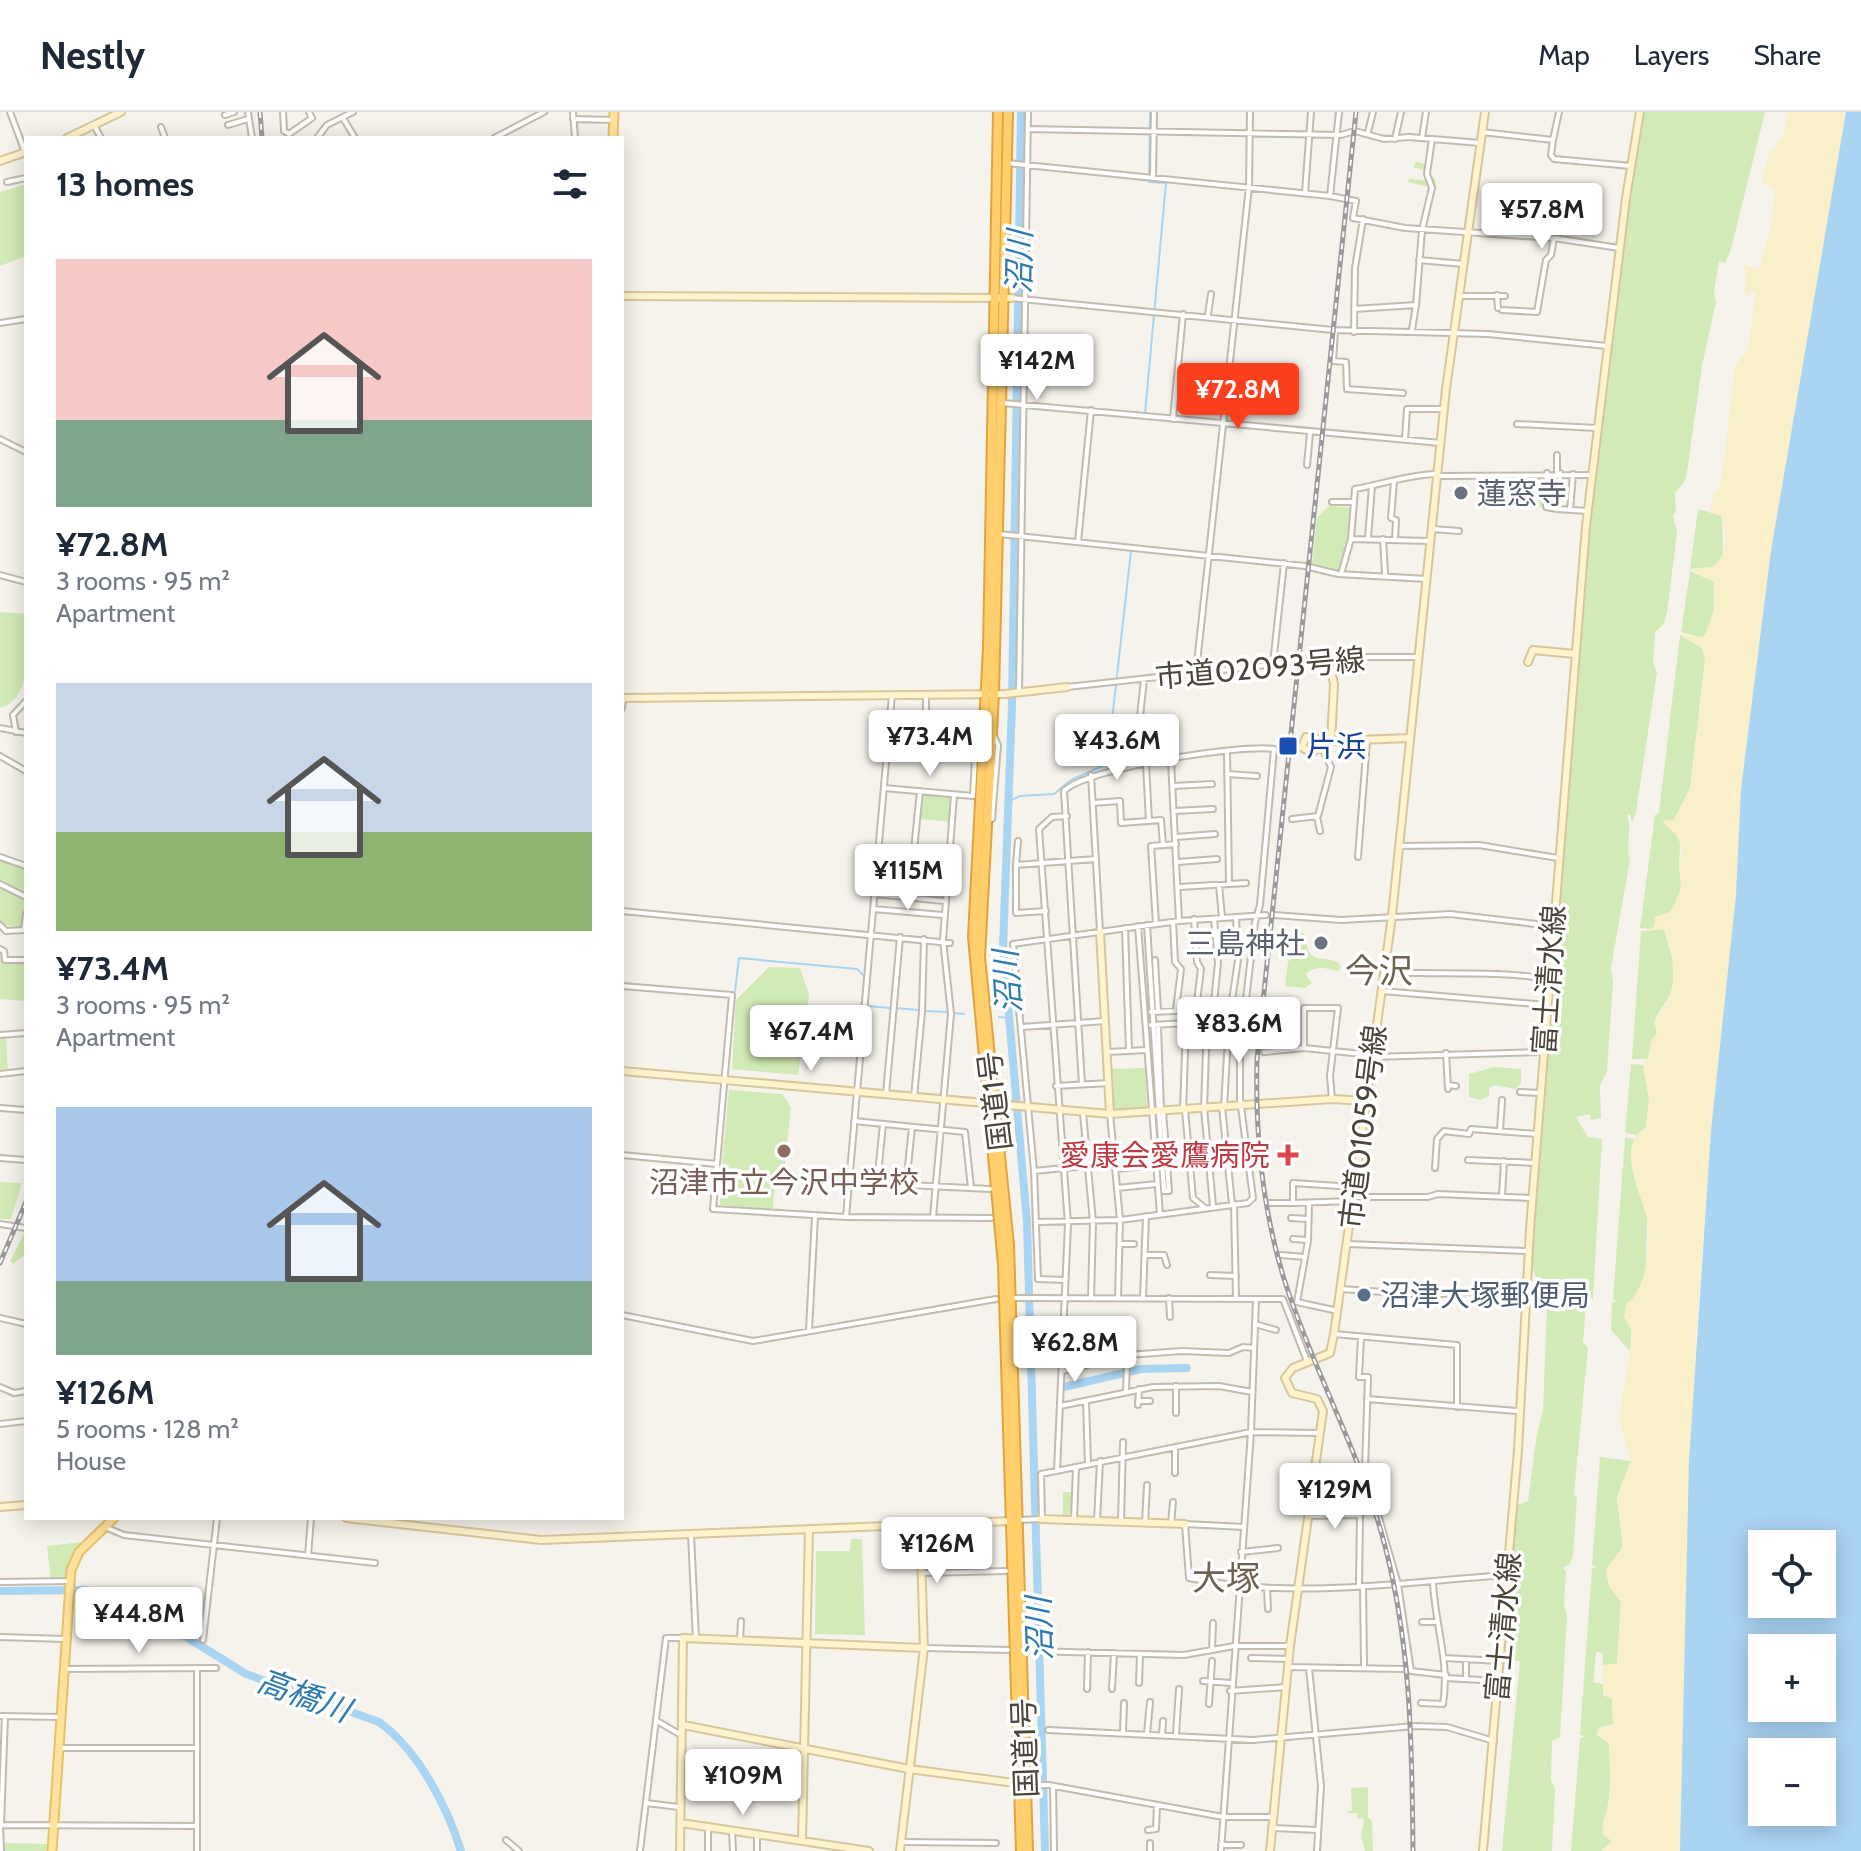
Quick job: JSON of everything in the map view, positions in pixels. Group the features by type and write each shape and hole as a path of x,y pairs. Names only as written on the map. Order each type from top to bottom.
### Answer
{"highway":[{"name":"国道1号","path":"998,112 992,734 980,945 1003,1265 1014,1520 1022,1784 1021,1851"},
{"name":"国道1号","path":"1008,112 1011,163 1003,534 973,947 1016,1297 1014,1520"},
{"name":"国道1号","path":"1022,1784 1028,1851"}],"main road":[{"path":"613,136 614,116"},
{"path":"52,1851 70,1581 79,1552 112,1520"}],"street":[{"path":"10,112 24,149"},
{"path":"100,136 98,126 103,112"},
{"path":"72,136 98,126 121,112"},
{"path":"225,115 234,112"},
{"path":"248,112 252,136"},
{"path":"283,112 284,131 289,134 312,118 309,112"},
{"path":"319,136 327,125 353,112"},
{"path":"498,136 544,112"},
{"path":"573,112 575,136"},
{"path":"1018,692 1028,112"},
{"path":"1153,177 1154,112"},
{"path":"1196,672 1249,187 1250,112"},
{"path":"1305,193 1311,112"},
{"path":"1330,196 1339,112"},
{"path":"1368,132 1373,112"},
{"path":"1395,139 1401,112"},
{"path":"1422,138 1426,112"},
{"name":"市道01059号線","path":"1334,1334 1392,916 1444,409 1485,112"},
{"path":"1559,112 1551,155 1554,159 1631,166"},
{"name":"富士清水線","path":"1483,1851 1524,1381 1528,1251 1587,511 1619,248 1640,112"},
{"path":"573,119 614,116"},
{"path":"343,118 354,136"},
{"path":"228,125 248,119"},
{"path":"161,127 164,136"},
{"path":"1028,129 1337,135 1351,131 1368,132 1384,139 1422,138 1480,143"},
{"path":"1482,132 1553,140"},
{"path":"1412,330 1422,230 1432,188 1427,174 1432,139"},
{"path":"0,161 24,152"},
{"path":"1011,163 1330,196 1356,201 1353,218 1422,230 1554,238 1619,248"},
{"path":"7,182 24,178"},
{"path":"1354,332 1363,219"},
{"path":"1497,295 1500,309 1537,312 1546,260 1551,255 1554,238"},
{"path":"1419,260 1463,264"},
{"path":"1208,316 1211,294"},
{"path":"624,296 1024,298 1335,331 1454,332 1607,347"},
{"path":"1459,296 1505,296"},
{"path":"1354,309 1416,305"},
{"path":"1173,419 1183,314"},
{"path":"0,323 24,319"},
{"path":"1335,331 1333,361 1346,362 1347,389 1403,393"},
{"path":"1006,402 1441,443"},
{"path":"1405,440 1407,409 1444,409"},
{"path":"1078,542 1091,410"},
{"path":"1517,424 1597,428"},
{"path":"1307,465 1310,433"},
{"path":"0,439 24,451"},
{"path":"1557,455 1557,509"},
{"path":"1547,473 1546,507 1587,511"},
{"path":"1570,510 1573,474"},
{"path":"1341,574 1351,539 1355,489 1394,481 1404,475 1591,475"},
{"path":"1394,481 1391,518 1396,520 1395,540"},
{"path":"1368,538 1372,486"},
{"path":"1332,502 1353,502"},
{"path":"1432,529 1459,531"},
{"path":"1003,534 1284,563 1341,574 1385,574 1427,579"},
{"path":"1351,539 1431,541"},
{"path":"1383,539 1385,574"},
{"path":"1273,664 1284,563"},
{"path":"0,575 24,581"},
{"path":"1528,662 1533,650 1575,654"},
{"name":"市道02093号線","path":"624,698 1005,694 1331,658 1419,657"},
{"path":"1331,658 1334,684 1331,741"},
{"path":"1135,764 1144,678"},
{"path":"926,694 926,757"},
{"path":"846,1217 892,695"},
{"path":"16,732 13,715 24,703"},
{"path":"0,728 24,733"},
{"path":"992,734 998,745 992,819"},
{"path":"1331,741 1306,752 1302,747 1303,739 1410,738"},
{"path":"1358,857 1367,740"},
{"path":"1320,831 1317,817 1331,767 1321,746"},
{"path":"1037,1222 1068,1224 1120,1220 1248,1203 1253,1198 1241,1106 1244,1018 1276,753 1271,748 1135,764 1091,775 1064,791 1082,1084"},
{"path":"1227,751 1229,884"},
{"path":"0,756 24,770"},
{"path":"884,788 973,796 975,756 888,757"},
{"path":"1171,761 1179,887 1175,962 1181,969 1176,1010"},
{"path":"1146,764 1149,821"},
{"path":"1227,774 1257,776"},
{"path":"1091,775 1110,1114 1120,1220 1118,1298"},
{"path":"1173,786 1212,784"},
{"path":"912,870 920,791"},
{"path":"933,1217 951,1014 943,915 954,795"},
{"path":"1093,803 1120,801 1121,823 1161,820 1163,845"},
{"path":"1174,811 1213,809"},
{"path":"1057,1471 1068,1224 1057,1108 1039,829 1052,817 1067,816"},
{"path":"1292,819 1317,817"},
{"path":"1176,837 1215,834"},
{"path":"1018,841 1016,913 1046,911"},
{"path":"1156,924 1151,846 1176,844"},
{"path":"1399,846 1479,845 1558,858"},
{"path":"0,857 24,865"},
{"path":"1016,865 1096,859"},
{"path":"1178,862 1217,859"},
{"path":"876,867 947,873"},
{"path":"1179,887 1246,883"},
{"path":"0,884 24,896"},
{"path":"1219,885 1222,917"},
{"path":"874,894 945,901"},
{"path":"873,909 943,915"},
{"path":"624,911 950,943"},
{"path":"1274,915 1341,920 1450,914 1553,926"},
{"path":"1065,1280 1038,1279 1034,1171 1013,944 1176,921 1266,915"},
{"path":"1230,1014 1238,960 1235,916"},
{"path":"1213,1012 1218,963 1214,918"},
{"path":"1194,919 1197,963 1201,969 1188,1023 1184,1110 1193,1198 1205,1208"},
{"path":"0,925 6,931 24,930"},
{"path":"1138,926 1147,1050 1158,1111 1169,1191 1164,1191 1158,1111 1151,1025 1147,925"},
{"path":"1125,928 1129,1051"},
{"path":"886,1094 900,937"},
{"path":"914,1097 922,1012 924,939"},
{"path":"0,949 4,951 5,960 24,960"},
{"path":"1155,960 1158,1011"},
{"path":"1141,968 1149,966"},
{"path":"1384,972 1455,975 1490,971 1549,979"},
{"path":"624,986 732,995 713,1209 846,1217 991,1218"},
{"path":"1381,991 1547,1005"},
{"path":"1304,1048 1304,1008 1338,1008 1330,1076 1332,1099"},
{"path":"1151,1012 1193,1010 1244,1018"},
{"path":"1151,1025 1244,1018"},
{"path":"1229,1020 1223,1107 1233,1204 1236,1299"},
{"path":"1022,1027 1105,1021"},
{"path":"1207,1022 1204,1108 1213,1207"},
{"path":"1158,1024 1155,1165 1160,1214"},
{"path":"0,1035 24,1033"},
{"path":"1264,1052 1304,1048 1372,1056 1544,1052"},
{"path":"1107,1052 1147,1050"},
{"path":"1446,1053 1448,1087 1456,1086"},
{"path":"1438,1071 1447,1070"},
{"path":"0,1074 24,1071"},
{"path":"624,1071 1110,1114 1332,1099 1366,1101"},
{"path":"1056,1086 1109,1083"},
{"path":"1520,1092 1540,1093"},
{"path":"1500,1131 1502,1100"},
{"path":"0,1108 24,1110"},
{"path":"1083,1112 1093,1222 1091,1298"},
{"path":"854,1121 965,1132 971,1188"},
{"path":"877,1184 883,1124"},
{"path":"906,1186 912,1127"},
{"path":"1435,1168 1437,1139 1444,1131 1537,1134"},
{"path":"624,1155 717,1164"},
{"path":"0,1158 24,1160"},
{"path":"1468,1160 1535,1163"},
{"path":"1502,1196 1504,1161"},
{"path":"1034,1171 1155,1165"},
{"path":"848,1182 990,1189"},
{"path":"1293,1203 1293,1183 1354,1187"},
{"path":"1117,1188 1157,1184"},
{"path":"1269,1203 1502,1196 1532,1198"},
{"path":"1297,1302 1308,1240 1309,1203"},
{"path":"809,1330 815,1215"},
{"path":"1143,1298 1146,1216"},
{"path":"1291,1218 1308,1219"},
{"path":"0,1224 24,1228"},
{"path":"1293,1239 1308,1240"},
{"path":"1120,1244 1134,1244"},
{"path":"1348,1244 1528,1251"},
{"path":"1145,1255 1164,1255 1167,1265"},
{"path":"1281,1255 1305,1257"},
{"path":"1210,1275 1236,1276"},
{"path":"1341,1289 1426,1295 1482,1291 1526,1293"},
{"path":"1016,1297 1283,1299 1338,1311"},
{"path":"1169,1298 1170,1317"},
{"path":"624,1315 753,1341 996,1299"},
{"path":"1241,1845 1221,1848 1226,1737 1251,1432 1256,1299"},
{"path":"1283,1299 1307,1361"},
{"path":"0,1318 24,1324"},
{"path":"1255,1324 1276,1330"},
{"path":"1099,1347 1100,1329 1128,1330 1126,1390"},
{"path":"1270,1851 1290,1646 1322,1404 1315,1398 1292,1393 1285,1380 1289,1370 1330,1353 1334,1334 1457,1345 1457,1407"},
{"path":"1361,1338 1359,1377 1368,1377 1365,1469 1398,1584 1411,1671 1499,1681"},
{"path":"1062,1371 1127,1355 1182,1351 1229,1353 1243,1347 1254,1348"},
{"path":"1060,1406 1126,1390 1176,1386 1219,1386 1252,1392"},
{"path":"1176,1386 1176,1413"},
{"path":"0,1387 14,1393 24,1391"},
{"path":"1139,1389 1138,1403 1150,1401"},
{"path":"1367,1399 1517,1411"},
{"path":"1086,1401 1088,1465"},
{"path":"0,1424 24,1421"},
{"path":"1041,1519 1041,1474 1251,1432 1319,1433"},
{"path":"1121,1522 1123,1442"},
{"path":"1175,1447 1175,1473"},
{"path":"1097,1521 1100,1461"},
{"path":"1074,1520 1076,1467"},
{"path":"1145,1523 1147,1485"},
{"path":"1171,1524 1173,1502"},
{"path":"0,1507 24,1505"},
{"path":"1309,1516 1360,1515 1364,1666"},
{"path":"380,1520 541,1540 1041,1519 1244,1527"},
{"path":"203,1640 217,1520"},
{"path":"308,1555 311,1520"},
{"path":"900,1851 924,1648 920,1524"},
{"path":"1185,1524 1189,1578 1315,1591 1508,1575"},
{"path":"105,1527 124,1535 375,1563"},
{"path":"801,1851 806,1749 809,1529"},
{"path":"691,1535 696,1639"},
{"path":"1241,1552 1278,1548"},
{"path":"922,1573 1006,1571"},
{"path":"0,1582 70,1581"},
{"path":"1421,1703 1443,1704 1446,1676 1435,1622 1433,1583"},
{"path":"1267,1588 1268,1609"},
{"path":"740,1641 741,1621"},
{"path":"1422,1622 1435,1622"},
{"path":"1212,1650 1213,1623"},
{"path":"0,1637 65,1639"},
{"path":"640,1851 666,1638 1008,1650"},
{"path":"680,1851 683,1638"},
{"path":"1030,1651 1184,1655 1234,1646 1290,1646"},
{"path":"1087,1689 1088,1652"},
{"path":"1112,1689 1114,1653"},
{"path":"1139,1683 1140,1654"},
{"path":"1251,1658 1309,1668 1364,1666 1403,1669"},
{"path":"1444,1658 1501,1661"},
{"path":"1466,1660 1466,1679"},
{"path":"1209,1704 1212,1661"},
{"path":"63,1669 216,1668"},
{"path":"1309,1668 1321,1797 1317,1851"},
{"path":"197,1669 197,1851"},
{"path":"1203,1681 1231,1683"},
{"path":"1230,1691 1286,1687"},
{"path":"1175,1735 1179,1689"},
{"path":"1147,1734 1150,1702"},
{"path":"1123,1733 1124,1703"},
{"path":"1,1851 2,1716 60,1717"},
{"path":"656,1721 683,1737"},
{"path":"1162,1735 1163,1721"},
{"path":"683,1725 909,1769 1051,1786 1223,1817 1274,1817"},
{"path":"1048,1730 1282,1738 1415,1726 1447,1727 1494,1741"},
{"path":"59,1748 197,1748"},
{"path":"1051,1786 1054,1851"},
{"path":"646,1803 681,1808"},
{"path":"1148,1830 1156,1829 1157,1806"},
{"path":"681,1823 869,1851"},
{"path":"0,1825 197,1826"},
{"path":"708,1828 708,1851"},
{"path":"1273,1828 1317,1830"},
{"path":"732,1831 733,1851"},
{"path":"757,1834 757,1851"},
{"path":"506,1840 519,1851"},
{"path":"902,1842 996,1843"},
{"path":"1150,1843 1150,1851"}],"green space":[{"path":"1644,112 1765,112 1731,249 1725,263 1719,261 1714,292 1716,302 1702,366 1686,479 1675,493 1676,510 1673,516 1677,532 1667,613 1663,625 1655,632 1653,663 1657,672 1632,823 1630,814 1627,816 1630,859 1611,968 1613,982 1607,1071 1600,1086 1601,1118 1591,1120 1590,1114 1576,1117 1588,1137 1602,1139 1593,1299 1581,1300 1586,1306 1583,1342 1588,1348 1574,1494 1577,1498 1573,1556 1570,1564 1563,1568 1566,1571 1564,1605 1567,1616 1560,1737 1552,1741 1551,1780 1555,1788 1552,1851 1502,1851 1520,1661 1506,1661 1517,1505 1528,1501 1543,1411 1547,1307 1532,1267 1564,833 1604,399"},
{"path":"1416,162 1427,164 1427,174 1435,179 1437,189 1408,182 1409,179 1425,180 1423,170 1413,167"},
{"path":"24,185 24,257 0,266 0,192"},
{"path":"1546,476 1545,507 1482,503 1482,477"},
{"path":"1329,506 1350,508 1346,552 1339,572 1312,564 1317,518"},
{"path":"1698,509 1722,516 1723,556 1713,567 1690,569"},
{"path":"1690,571 1714,582 1714,615 1703,638 1681,632"},
{"path":"0,612 24,614 24,682 11,702 0,708"},
{"path":"1680,635 1702,648 1705,660 1690,788 1674,820 1664,821 1679,840 1681,886 1674,907 1664,918 1651,929 1640,928 1655,815 1659,813"},
{"path":"923,794 950,796 950,822 919,819"},
{"path":"0,860 24,867 24,928 0,927"},
{"path":"1664,929 1674,965 1673,990 1656,1017 1657,1033 1651,1042 1648,1059 1632,1059 1641,931"},
{"path":"1300,931 1311,955 1338,962 1341,967 1338,971 1321,968 1309,971 1305,974 1312,983 1305,988 1285,986 1288,962 1299,948 1297,937"},
{"path":"0,952 4,961 24,961 24,1001 0,999"},
{"path":"769,967 800,968 809,995 798,1075 732,1069 736,1000"},
{"path":"0,1034 6,1035 8,1072 0,1073"},
{"path":"1631,1064 1643,1065 1649,1099 1646,1127 1637,1135 1625,1133"},
{"path":"1494,1067 1521,1069 1521,1083 1516,1089 1495,1085 1489,1088 1489,1096 1480,1100 1469,1097 1469,1074"},
{"path":"1145,1068 1147,1108 1117,1111 1114,1108 1111,1069"},
{"path":"729,1090 782,1094 791,1107 783,1181 721,1176"},
{"path":"1625,1138 1636,1139 1636,1184 1647,1216 1646,1276 1634,1298 1630,1351 1611,1330 1612,1302 1616,1302 1613,1299"},
{"path":"721,1178 775,1182 773,1209 720,1205"},
{"path":"0,1182 22,1183 11,1219 0,1219"},
{"path":"24,1233 24,1256 13,1264 10,1261"},
{"path":"1600,1457 1631,1461 1617,1497 1623,1547 1606,1570 1609,1586 1621,1602 1617,1664 1603,1665 1602,1653 1596,1652 1593,1682 1603,1684 1604,1695 1612,1699 1613,1724 1599,1728 1597,1735 1609,1743 1609,1795 1602,1825 1612,1841 1601,1851 1571,1851 1580,1739 1585,1736 1580,1735 1592,1568 1597,1567 1592,1565"},
{"path":"1063,1492 1073,1492 1070,1517 1063,1517"},
{"path":"851,1539 862,1539 865,1635 815,1634 816,1551 850,1551"},
{"path":"83,1542 73,1554 66,1579 51,1581 47,1546"},
{"path":"1368,1787 1373,1851 1365,1851 1361,1836 1364,1819 1357,1818 1357,1813 1345,1813 1352,1810 1351,1788"},
{"path":"2,1843 50,1844 50,1851 3,1851"}],"sand":[{"path":"1788,112 1846,112 1771,551 1741,789 1736,895 1711,1131 1696,1336 1680,1851 1601,1851 1612,1841 1603,1835 1610,1796 1610,1766 1609,1744 1596,1732 1613,1724 1612,1699 1603,1695 1603,1665 1617,1664 1621,1602 1609,1586 1606,1570 1623,1547 1617,1497 1631,1461 1619,1419 1633,1333 1624,1317 1626,1304 1644,1276 1648,1250 1648,1225 1631,1164 1631,1153 1637,1135 1646,1127 1649,1099 1643,1061 1649,1059 1651,1041 1657,1033 1654,1021 1668,999 1673,977 1664,929 1645,931 1654,927 1655,917 1672,911 1681,888 1679,865 1683,853 1679,838 1662,821 1674,820 1691,787 1705,660 1702,648 1680,635 1705,637 1716,602 1714,582 1690,569 1713,567 1724,550 1722,516 1711,513 1711,501 1719,500 1711,498 1721,485 1735,367 1748,348 1756,292 1752,290 1749,298 1743,291 1747,279 1744,265 1759,269 1771,227 1775,190 1762,182 1767,161 1772,161 1768,158 1769,151 1775,150 1776,142 1782,139"}],"water":[{"path":"1846,112 1861,112 1861,1851 1680,1851 1689,1461 1711,1131 1736,895 1741,789 1771,551"}],"waterway":[{"name":"沼川","path":"1021,112 1012,705 1003,947 1027,1222 1045,1851"},
{"path":"1145,414 1166,183 1149,182 1150,112"},
{"path":"1008,802 1020,796 1054,794 1071,780 1107,764 1131,551"},
{"path":"735,991 739,958 857,969 865,977 864,993"},
{"path":"624,983 730,993"},
{"path":"868,1006 890,1008"},
{"path":"896,1008 919,1010"},
{"path":"926,1011 948,1012"},
{"path":"954,1013 964,1014"},
{"path":"999,1017 1010,1018"},
{"path":"1064,1387 1141,1369 1187,1368"},
{"name":"高橋川","path":"0,1591 85,1590 122,1597 246,1674 379,1722 406,1748 429,1780 448,1816 461,1851"}],"railway":[{"path":"260,112 262,136"},
{"path":"1356,112 1257,1059 1257,1116 1266,1201 1286,1285 1370,1497 1390,1568 1408,1688 1413,1851"},
{"path":"0,1263 24,1207"}],"place":[{"name":"蓮窓寺","path":"1461,493"},
{"name":"片浜","path":"1288,746"},
{"name":"三島神社","path":"1321,943"},
{"name":"沼津市立今沢中学校","path":"784,1151"},
{"name":"愛康会愛鷹病院","path":"1288,1155"},
{"name":"沼津大塚郵便局","path":"1364,1295"}],"district":[{"name":"今沢","path":"1379,971"},
{"name":"大塚","path":"1226,1578"}]}
